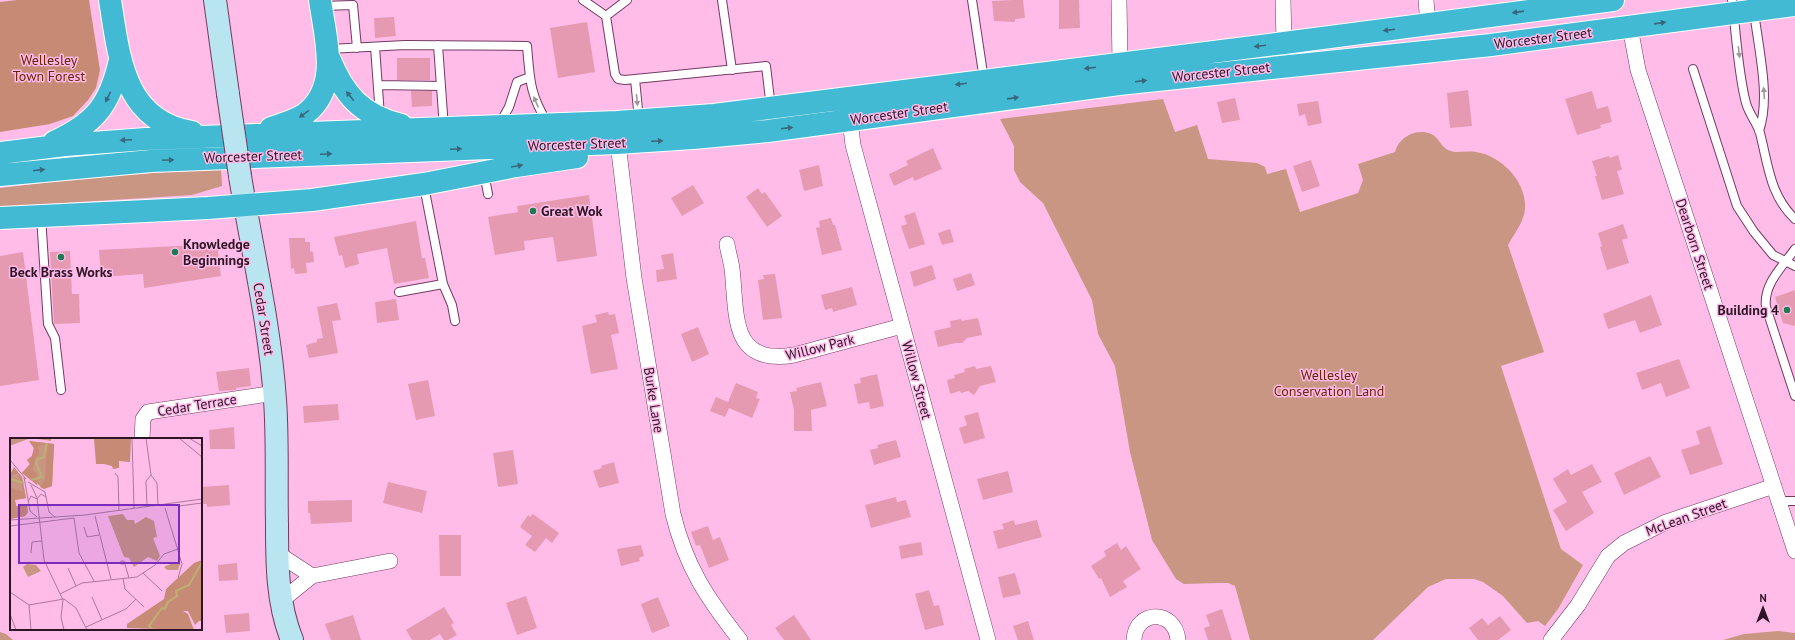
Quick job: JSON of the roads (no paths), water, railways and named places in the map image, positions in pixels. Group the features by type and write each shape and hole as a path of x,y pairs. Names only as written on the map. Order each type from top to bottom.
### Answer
{"highway":[{"path":"110,0 120,60 137,100 144,109 154,118 180,129 221,136"},
{"name":"Worcester Street","path":"0,154 39,148 118,141 254,134 639,121 771,108 1428,25 1552,4 1613,0"},
{"path":"254,134 298,118 312,107 320,98 326,84 327,52 320,3"},
{"name":"Worcester Street","path":"0,175 151,161 618,143 742,134 1133,82 1491,45 1630,27 1744,6 1795,5"},
{"path":"327,52 338,79 350,96 366,112 380,119 422,129"},
{"path":"39,148 76,132 93,119 109,95 120,60"},
{"path":"0,218 187,209 337,197 424,184 577,156 618,143"}],"main road":[{"name":"Cedar Street","path":"215,0 240,176 252,234 275,393 277,436 277,553 281,601 292,640"}],"street":[{"path":"1119,0 1120,64"},
{"path":"1284,0 1284,43"},
{"path":"1426,0 1428,25"},
{"name":"Dearborn Street","path":"1630,27 1638,70 1795,551"},
{"name":"Willow Street","path":"850,120 853,145 988,640"},
{"name":"Burke Lane","path":"618,143 634,278 673,514 682,543 702,589 740,640"},
{"name":"Willow Park","path":"727,244 732,269 735,304 741,331 747,344 761,353 776,357 794,355 902,326"},
{"name":"Cedar Terrace","path":"142,438 143,419 148,412 275,393"},
{"name":"McLean Street","path":"1551,640 1578,605 1608,556 1624,543 1666,522 1774,486"},
{"path":"277,553 312,576"},
{"path":"281,601 312,576 390,561"},
{"path":"1134,640 1136,629 1142,622 1152,617 1157,617 1168,620 1174,626 1178,640"}],"lane":[{"path":"583,0 606,16 616,77 621,80 766,66 771,108"},
{"path":"606,16 627,0"},
{"path":"722,0 732,70"},
{"path":"972,0 984,81"},
{"path":"320,3 352,5 357,48"},
{"path":"1744,6 1764,96 1764,115 1759,131"},
{"path":"1744,6 1746,102 1759,131 1764,156 1772,182 1782,204 1795,219"},
{"path":"327,52 357,48 438,45 527,46 530,77 535,102 548,124"},
{"path":"438,45 444,128"},
{"path":"375,47 380,119"},
{"path":"1693,69 1737,206 1754,232 1773,255 1795,266"},
{"path":"498,126 509,107 517,82 530,77"},
{"path":"635,79 639,121"},
{"path":"378,85 441,86"},
{"path":"484,172 488,194"},
{"path":"424,184 443,284 452,305 454,321"},
{"path":"41,215 48,324 55,338 61,390"},
{"path":"1795,249 1767,289 1765,298 1766,307 1795,396"},
{"path":"399,292 443,284"},
{"path":"1779,501 1795,501"}],"place":[{"name":"Great Wok","path":"533,211"},
{"name":"Knowledge Beginnings","path":"175,252"},
{"name":"Beck Brass Works","path":"61,257"},
{"name":"Building 4","path":"1787,310"}],"park label":[{"name":"Wellesley Town Forest","path":"49,68"},
{"name":"Wellesley Conservation Land","path":"1329,384"}]}
